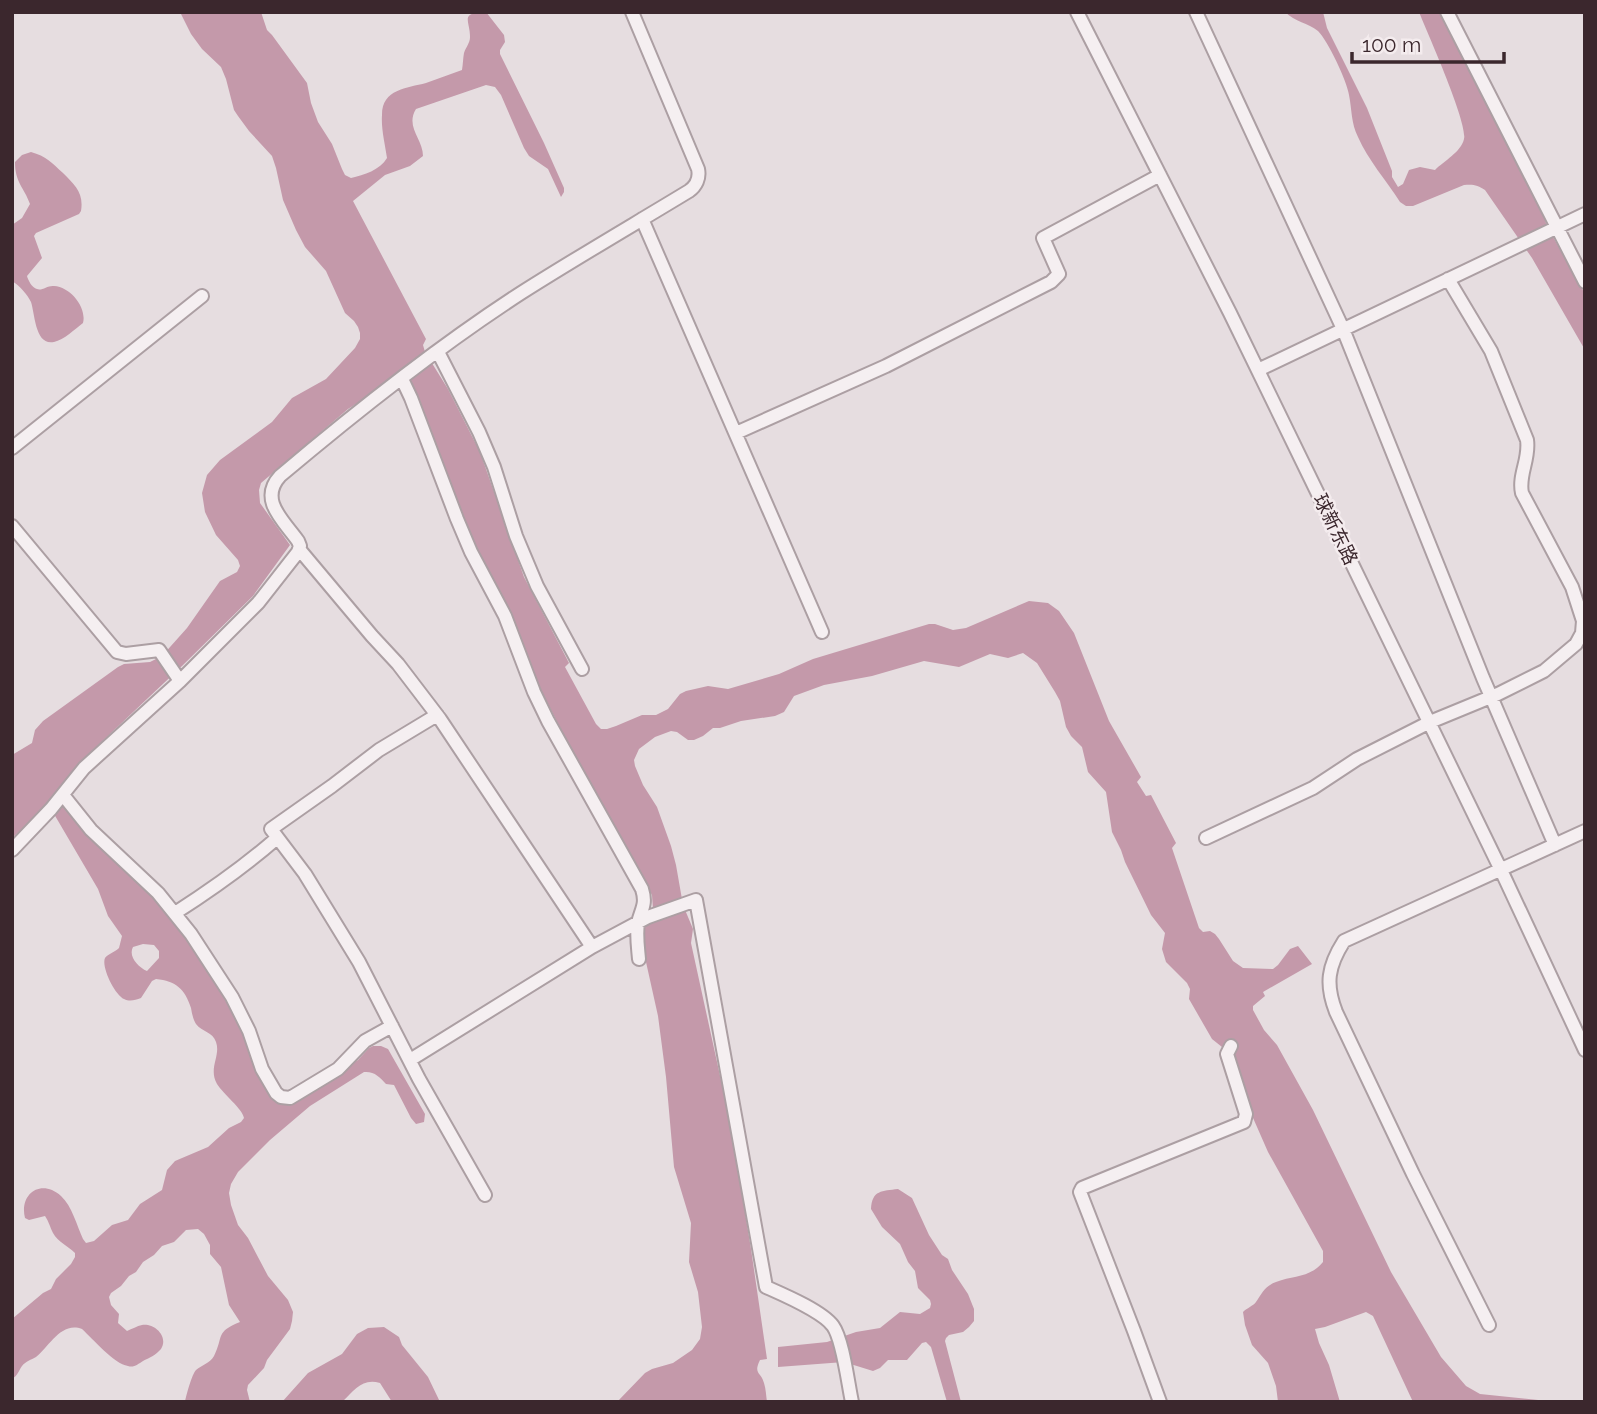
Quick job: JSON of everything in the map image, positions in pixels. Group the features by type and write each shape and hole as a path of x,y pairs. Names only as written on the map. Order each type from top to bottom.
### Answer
{"street":[{"path":"592,947 437,715 398,664 299,549 298,541 271,502 271,492 280,476 352,415 436,353 521,293 692,188 698,181 699,173 632,12"},
{"name":"球新东路","path":"1077,12 1258,370 1430,722 1585,1050"},
{"path":"1196,12 1343,329 1491,697 1555,845"},
{"path":"1447,12 1554,228 1585,282"},
{"path":"736,433 886,366 1051,282 1059,274 1043,238 1160,176"},
{"path":"1258,370 1585,214"},
{"path":"642,219 822,632"},
{"path":"1206,838 1313,788 1357,759 1430,722 1545,671 1576,644 1582,633 1583,621 1573,587 1522,493 1520,482 1528,456 1527,440 1491,351 1448,279"},
{"path":"12,448 202,296"},
{"path":"436,353 479,432 537,586 582,669"},
{"path":"404,377 457,519 505,616 534,692 642,889 643,920 637,940 639,959"},
{"path":"12,526 117,652 126,654 159,650 179,679"},
{"path":"12,850 63,795 83,768 258,603 299,549"},
{"path":"437,715 379,750 271,829 305,874 359,962 419,1080 485,1195"},
{"path":"63,795 103,843 142,877 191,934 232,997 249,1031 262,1069 281,1097 290,1098 338,1069 365,1041 392,1026"},
{"path":"1489,1325 1336,1012 1329,978 1333,961 1344,941 1585,831"},
{"path":"175,913 223,882 277,838"},
{"path":"410,1060 592,947 643,920 696,900 766,1287 795,1300 833,1326 839,1339 852,1402"},
{"path":"1160,1402 1080,1192 1082,1188 1244,1122 1247,1114 1227,1054 1231,1046"}],"shaded area":[{"path":"180,12 261,12 267,30 307,83 318,122 332,144 345,175 351,178 376,169 387,158 382,120 386,100 404,88 462,70 464,53 470,39 469,16 486,12 504,35 505,42 500,54 564,188 561,197 548,169 529,156 524,148 501,95 495,87 486,85 416,109 412,122 423,156 410,166 385,175 353,201 426,339 423,345 425,352 448,389 480,452 524,577 569,663 565,667 596,724 601,729 607,729 642,715 656,715 668,709 680,694 686,691 708,686 728,689 779,674 813,659 929,624 953,630 966,628 1029,601 1048,603 1059,611 1074,633 1109,721 1141,777 1137,782 1146,796 1151,795 1176,843 1172,848 1199,928 1203,932 1210,931 1215,934 1233,961 1243,968 1273,969 1290,949 1298,946 1312,964 1263,992 1265,996 1253,1006 1253,1010 1264,1030 1277,1045 1313,1110 1391,1272 1441,1357 1466,1386 1480,1394 1557,1402 1413,1402 1373,1316 1366,1312 1315,1329 1340,1402 1278,1402 1268,1363 1252,1345 1243,1312 1272,1284 1313,1271 1323,1262 1323,1251 1268,1152 1250,1111 1247,1094 1235,1066 1234,1046 1227,1043 1222,1047 1212,1039 1189,999 1190,989 1187,983 1166,962 1162,949 1165,933 1151,915 1112,832 1106,792 1088,772 1082,747 1066,727 1055,692 1037,663 1023,653 1008,658 990,654 959,667 924,661 872,676 824,685 794,696 784,712 775,716 713,728 694,740 688,740 671,731 655,737 639,749 634,760 635,766 657,807 671,846 683,905 693,929 691,943 731,1126 751,1249 767,1359 760,1360 757,1371 764,1383 767,1402 617,1402 645,1373 673,1363 692,1350 700,1339 702,1327 698,1292 689,1262 691,1223 674,1167 658,1016 644,953 645,924 653,910 652,895 543,695 512,631 405,373 348,409 261,483 260,503 290,545 253,596 76,766 54,801 12,838 12,755 32,743 35,730 43,721 118,667 150,662 162,656 187,628 220,581 237,572 240,566 238,560 216,535 205,512 202,493 207,475 220,460 272,422 292,398 326,379 360,339 358,327 345,313 326,271 305,247 296,230 283,200 272,156 234,110 221,67 202,49"},
{"path":"1285,12 1323,12 1327,28 1367,108 1398,187 1403,184 1409,170 1420,167 1435,170 1456,152 1464,139 1454,97 1419,12 1442,12 1542,211 1547,226 1585,294 1585,350 1532,258 1485,190 1475,185 1464,185 1413,206 1400,202 1358,137 1348,89 1327,43 1318,31"},
{"path":"31,152 45,158 63,173 75,186 81,199 79,214 34,236 42,258 27,276 30,284 39,289 52,286 66,290 72,294 83,311 83,323 54,342 48,342 39,334 31,302 23,290 12,281 12,225 22,218 30,204 18,180 15,162 22,155"},
{"path":"64,804 96,844 164,906 196,949 240,1026 268,1093 274,1099 293,1099 358,1060 369,1048 381,1046 388,1049 425,1114 424,1122 416,1124 394,1085 386,1084 374,1074 364,1072 310,1106 238,1172 229,1193 238,1225 268,1276 288,1300 293,1312 290,1329 264,1368 248,1385 250,1402 185,1402 194,1372 212,1358 223,1332 240,1322 229,1305 221,1267 210,1254 210,1245 198,1229 186,1230 174,1242 162,1246 109,1297 111,1305 119,1314 118,1323 127,1331 147,1325 159,1331 163,1344 157,1353 136,1365 128,1366 110,1356 82,1329 75,1327 56,1336 36,1357 24,1364 12,1379 12,1319 51,1289 75,1257 75,1253 55,1236 45,1216 29,1220 25,1218 24,1209 28,1196 33,1191 46,1188 61,1196 74,1216 83,1239 86,1243 94,1241 112,1225 128,1220 140,1204 162,1190 167,1170 175,1161 208,1147 244,1118 217,1084 214,1073 217,1052 215,1039 196,1024 189,1001 179,987 156,979 141,998 130,1001 120,996 113,987 104,962 105,958 119,948 122,936 108,916 98,889 54,814","holes":["143,944 154,945 159,951 159,958 147,971 135,961 132,950 133,947"]},
{"path":"898,1189 912,1198 929,1235 942,1255 948,1259 974,1309 974,1321 969,1327 963,1332 949,1335 945,1341 961,1402 947,1402 931,1347 926,1342 907,1360 888,1360 873,1371 844,1362 778,1367 778,1347 827,1342 856,1332 880,1328 900,1312 920,1314 930,1308 930,1300 918,1288 915,1271 900,1244 882,1227 871,1209 876,1195"},
{"path":"384,1327 399,1337 402,1345 428,1377 440,1402 392,1402 380,1383 368,1382 359,1386 342,1402 282,1402 308,1373 342,1354 357,1334 368,1328"}]}
